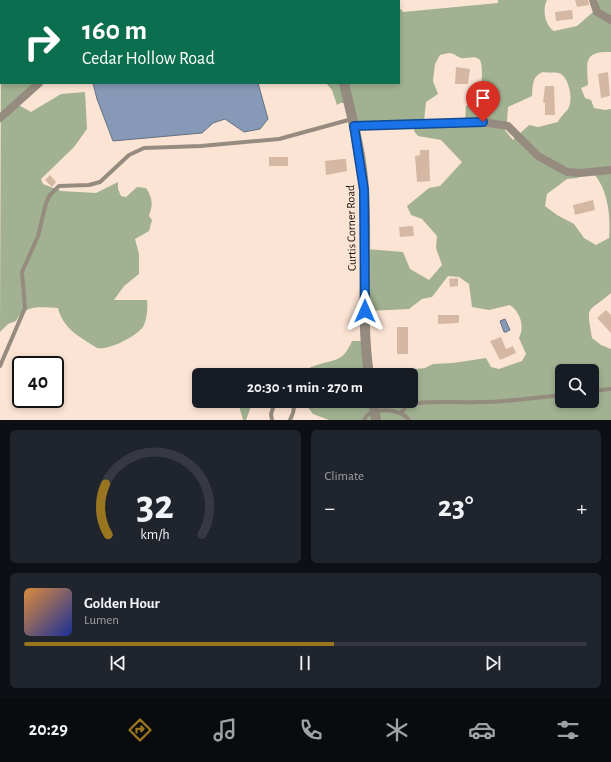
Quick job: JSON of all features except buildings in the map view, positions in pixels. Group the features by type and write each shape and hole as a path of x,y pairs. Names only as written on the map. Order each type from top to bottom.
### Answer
{"street":[{"path":"593,0 597,12 611,20"},
{"path":"0,118 38,84"},
{"name":"Curtis Corner Road","path":"344,84 354,122 364,190 365,311 368,368"},
{"path":"354,122 483,122 500,124 513,129 520,140 538,156 567,172 580,173 611,170"}],"lane":[{"path":"0,366 25,308 26,303 22,280 24,266 38,236 46,203 50,195 59,186 89,185 100,182 129,155 144,148 201,146 279,139 354,122"},
{"path":"599,390 611,389"},
{"path":"364,420 366,416 401,413 408,404 426,401 514,401 555,396"},
{"path":"272,420 271,414 273,408"},
{"path":"290,420 294,408"},
{"path":"401,413 408,420"}],"green space":[{"path":"498,0 547,0 545,4 545,17 548,25 554,31 577,26 593,12 598,0 611,0 611,52 602,52 591,56 587,64 588,85 581,88 585,98 591,100 594,108 605,110 611,109 611,293 590,310 589,319 592,338 601,345 611,349 611,420 329,420 313,414 308,408 418,408 418,369 425,368 433,364 453,363 486,358 491,367 499,369 522,361 526,354 519,338 522,329 519,315 514,308 510,305 489,310 472,307 469,284 459,277 448,276 432,297 422,299 409,309 368,311 366,249 403,252 410,269 429,280 442,265 436,248 437,236 422,219 411,215 407,206 429,188 440,186 462,162 441,140 418,136 414,131 414,123 358,122 352,103 340,103 337,105 332,90 327,84 400,84 401,9 403,12 498,3","holes":["449,53 461,58 475,57 481,62 482,80 477,98 475,101 466,106 465,121 424,121 426,102 438,94 433,81 435,64 440,55","543,72 562,75 568,83 571,98 569,107 558,122 538,127 529,125 513,140 504,129 507,122 508,107 532,96 534,81 539,74","592,172 605,194 609,212 609,238 596,245 584,238 574,224 557,215 545,206 547,194 567,179 577,178"]},
{"path":"1,84 37,84 15,103 31,112 61,94 85,92 87,129 74,147 41,179 43,184 61,191 96,193 118,182 118,189 121,196 126,197 137,187 146,188 151,199 152,205 149,216 152,220 149,231 135,239 139,254 139,274 124,286 114,300 147,300 146,319 144,325 137,333 116,345 97,348 68,327 60,315 58,308 40,307 29,309 24,312 16,321 8,324 0,332"},
{"path":"352,341 369,341 372,368 310,368 338,359 349,348"},
{"path":"240,408 250,408 246,420 243,420"}],"water":[{"path":"93,84 258,84 268,119 260,129 244,132 225,119 213,123 202,133 113,141 97,99"},
{"path":"505,319 510,330 504,332 500,321"}],"route":[{"path":"365,311 364,190 354,126 483,122"}]}
